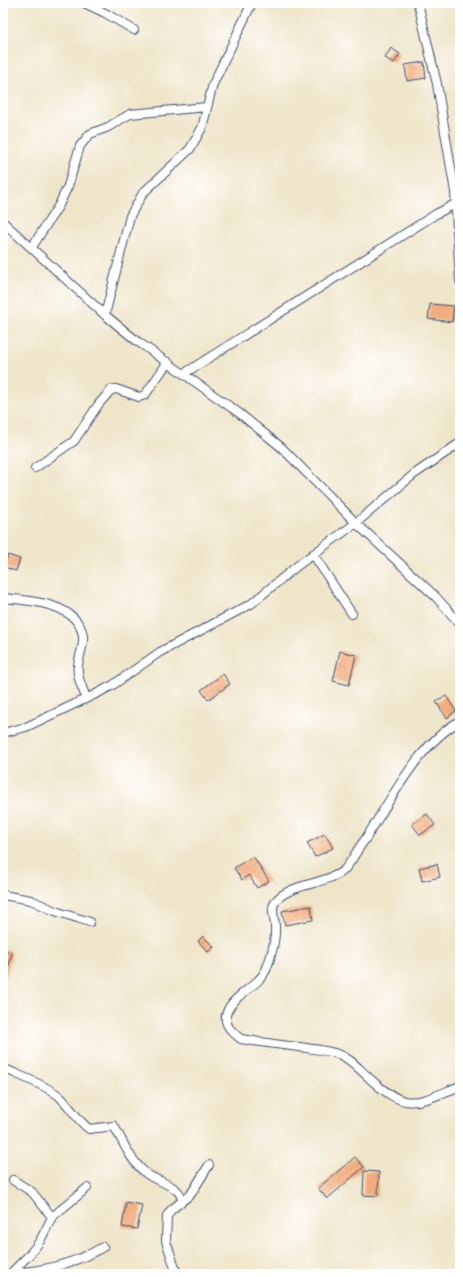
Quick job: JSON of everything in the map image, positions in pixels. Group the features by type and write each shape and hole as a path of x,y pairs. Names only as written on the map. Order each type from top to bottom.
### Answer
{"street":[{"path":"84,3 106,13 134,30"},
{"path":"105,315 130,216 143,193 190,149 202,128 213,84 252,3"},
{"path":"418,3 437,84 457,203 460,281"},
{"path":"32,247 59,205 68,186 80,146 90,134 108,127 130,114 208,107"},
{"path":"455,192 460,181"},
{"path":"185,373 436,214 457,203"},
{"path":"3,222 105,315 138,341 185,373 281,447 356,523 405,566 460,624"},
{"path":"35,468 74,441 98,405 111,390 116,389 139,398 144,395 168,362"},
{"path":"3,733 26,727 113,685 160,652 251,604 313,554 356,523 413,475 460,443"},
{"path":"313,554 352,614"},
{"path":"3,598 30,600 52,605 77,622 83,635 77,667 86,698"},
{"path":"460,721 451,726 416,762 343,871 285,893 274,903 272,911 275,927 270,957 265,972 233,1003 227,1013 226,1022 231,1031 241,1039 339,1054 354,1063 380,1088 393,1097 404,1102 419,1102 460,1086"},
{"path":"3,895 31,900 55,911 90,922"},
{"path":"3,1068 55,1093 73,1110 82,1124 89,1129 114,1126 124,1148 136,1165 160,1182 177,1189 181,1194 182,1200"},
{"path":"177,1274 166,1241 165,1228 167,1216 182,1200 191,1194 209,1165"},
{"path":"13,1180 32,1192 52,1217"},
{"path":"11,1273 33,1250 52,1217 87,1188"},
{"path":"11,1273 62,1265 82,1259 103,1247"}],"building":[{"path":"391,48 400,54 394,63 385,58"},
{"path":"424,62 426,78 407,81 405,65"},
{"path":"430,304 454,306 452,322 428,319"},
{"path":"8,555 20,559 16,571 4,567"},
{"path":"340,651 356,655 349,685 333,681"},
{"path":"223,674 230,684 208,700 201,690"},
{"path":"446,696 456,711 447,718 436,702"},
{"path":"427,814 435,825 420,835 412,824"},
{"path":"325,834 333,848 315,857 307,843"},
{"path":"253,856 269,881 257,888 249,875 242,880 234,868"},
{"path":"437,864 440,877 422,881 419,868"},
{"path":"311,906 313,920 285,925 282,911"},
{"path":"203,936 214,947 208,952 198,941"},
{"path":"3,950 12,952 6,978 3,978"},
{"path":"355,1157 364,1167 327,1199 318,1188"},
{"path":"364,1171 379,1172 378,1196 363,1195"},
{"path":"126,1202 142,1205 137,1229 122,1227"}]}
